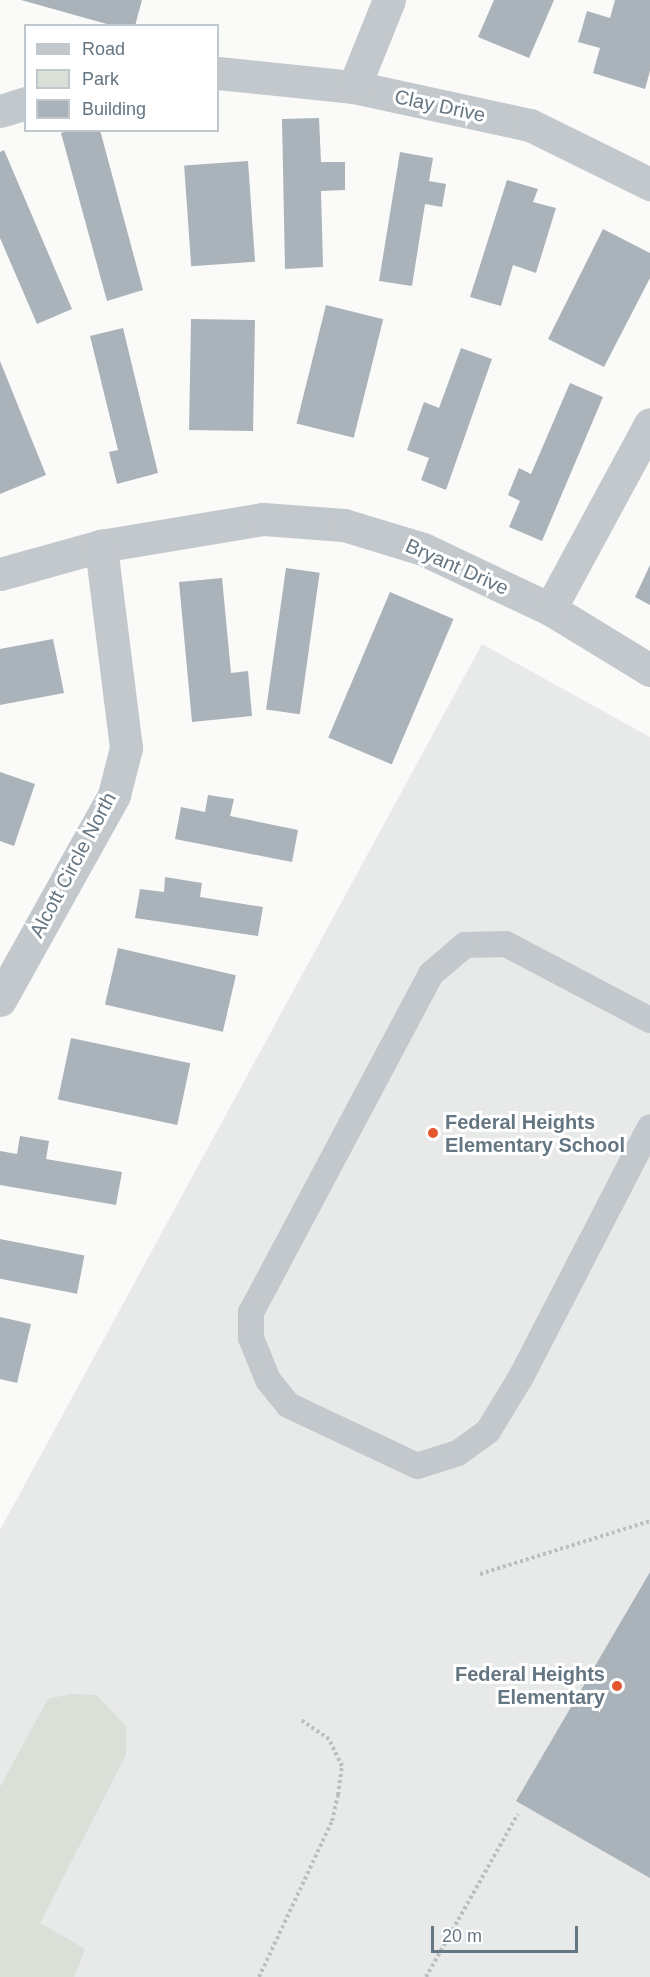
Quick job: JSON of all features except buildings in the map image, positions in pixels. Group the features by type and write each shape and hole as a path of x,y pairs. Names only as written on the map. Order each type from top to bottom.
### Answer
{"street":[{"path":"354,87 389,0"},
{"name":"Clay Drive","path":"219,73 354,87 530,125 650,184"},
{"path":"0,111 24,105"},
{"path":"550,609 650,424"},
{"name":"Bryant Drive","path":"0,574 101,546 263,519 344,525 423,549 550,609 650,670"},
{"name":"Alcott Circle North","path":"0,1000 114,795 126,748 101,546"}],"lane":[{"path":"650,1020 506,944 465,945 431,974 251,1312 251,1338 268,1380 288,1405 417,1466 458,1453 488,1431 521,1377 650,1127"}],"path":[{"path":"480,1574 650,1521"},
{"path":"259,1977 332,1821 338,1795 342,1766 329,1739 301,1720"},
{"path":"426,1977 518,1814"}],"shaded area":[{"name":"Federal Heights Elementary School","path":"482,644 650,737 650,1977 0,1977 0,1530"}],"green space":[{"path":"70,1694 96,1695 126,1726 126,1755 40,1923 85,1949 74,1977 0,1977 0,1787 48,1699"}],"place":[{"name":"Federal Heights Elementary School","path":"433,1133"},
{"name":"Federal Heights Elementary","path":"617,1686"}]}
